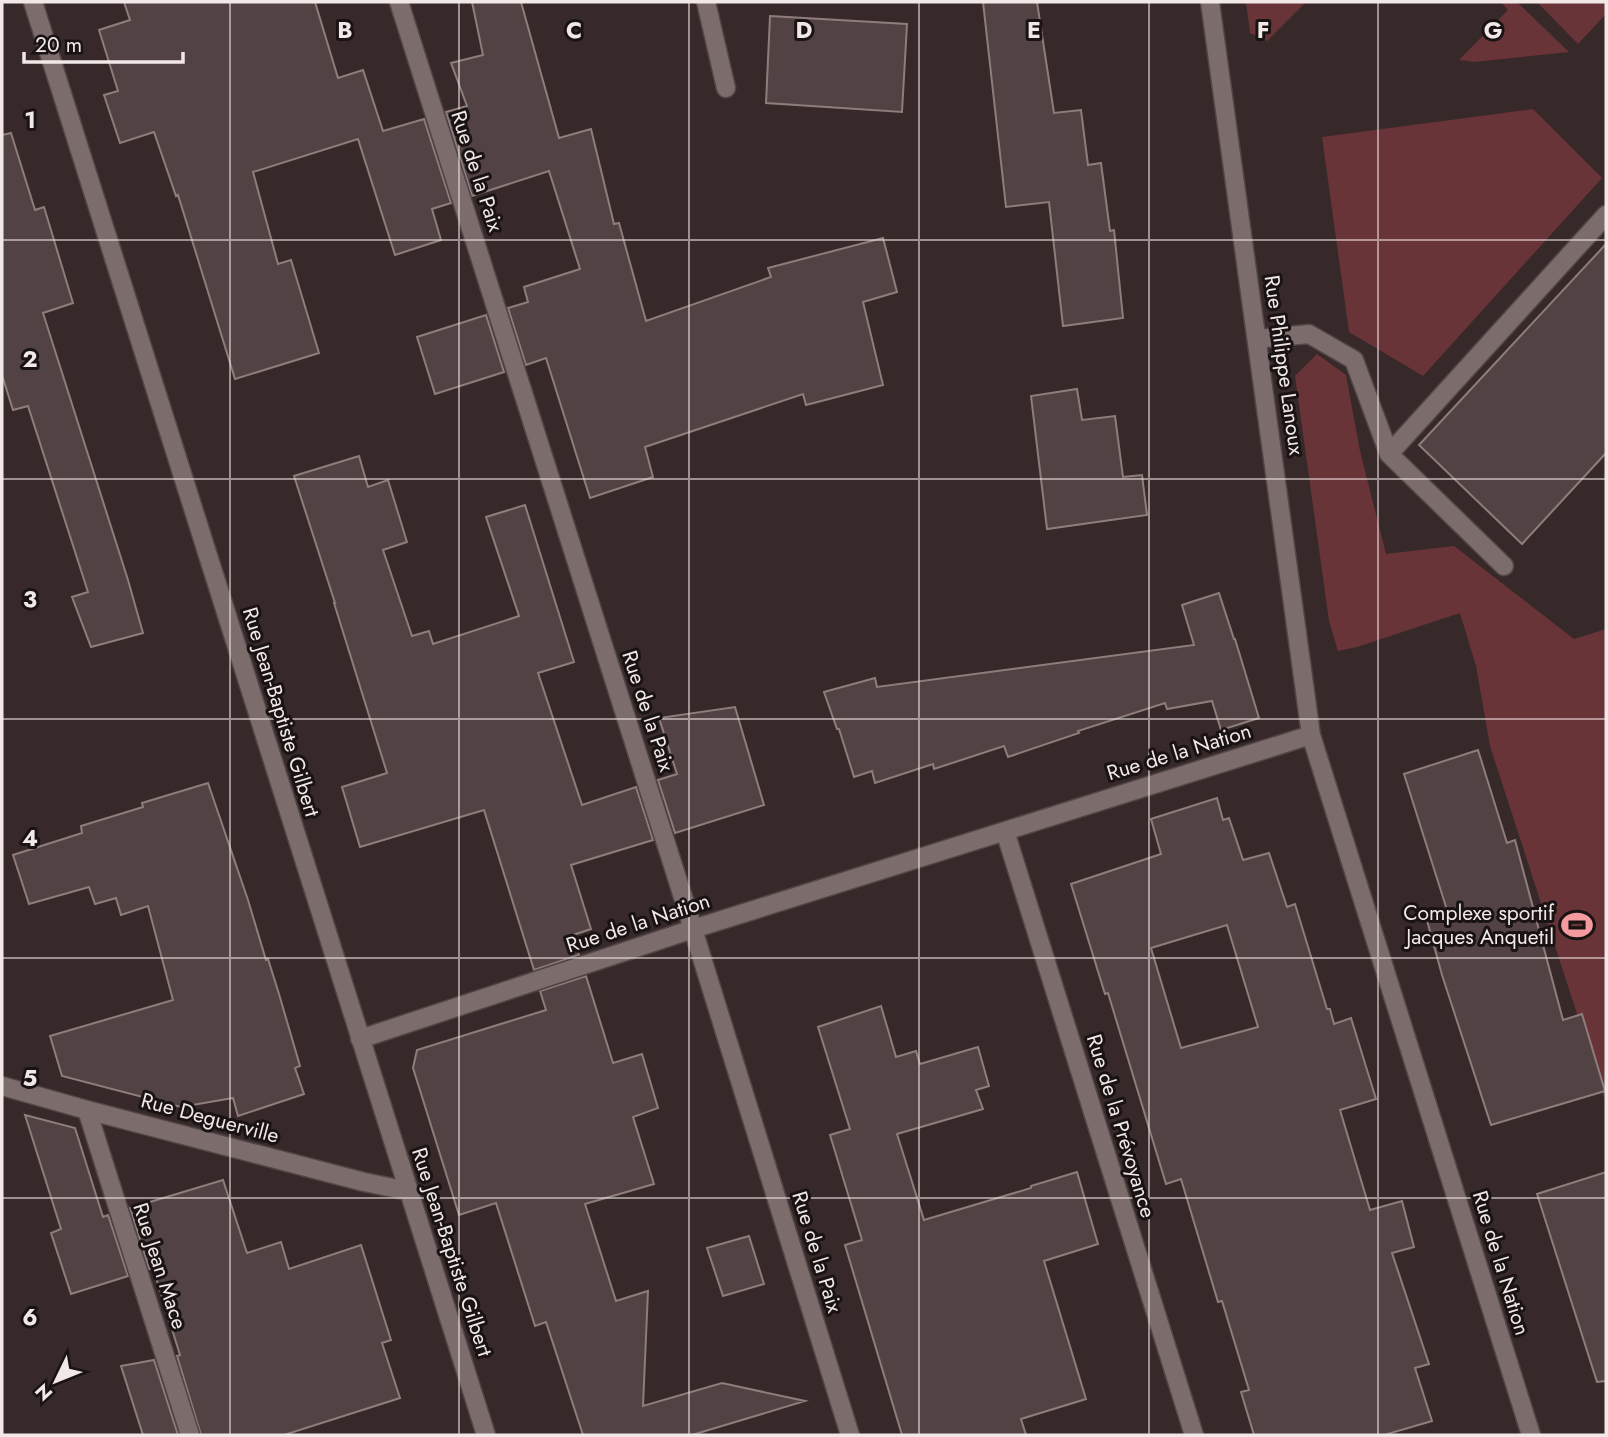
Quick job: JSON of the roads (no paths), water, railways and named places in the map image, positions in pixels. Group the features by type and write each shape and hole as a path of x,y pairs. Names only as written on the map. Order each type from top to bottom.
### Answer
{"street":[{"name":"Rue Jean-Baptiste Gilbert","path":"33,2 486,1435"},
{"name":"Rue de la Paix","path":"399,2 693,929 850,1435"},
{"path":"706,2 726,88"},
{"name":"Rue Philippe Lanoux","path":"1210,2 1311,735"},
{"path":"1389,454 1606,215"},
{"path":"1257,339 1309,334 1354,360 1389,454 1504,566"},
{"name":"Rue de la Nation","path":"360,1039 693,929 1311,735 1531,1435"},
{"name":"Rue de la Prévoyance","path":"1005,831 1194,1435"},
{"name":"Rue Deguerville","path":"2,1086 364,1182 408,1191"},
{"name":"Rue Jean Mace","path":"86,1110 190,1435"}],"place":[{"name":"Complexe sportif Jacques Anquetil","path":"1577,925"}]}
